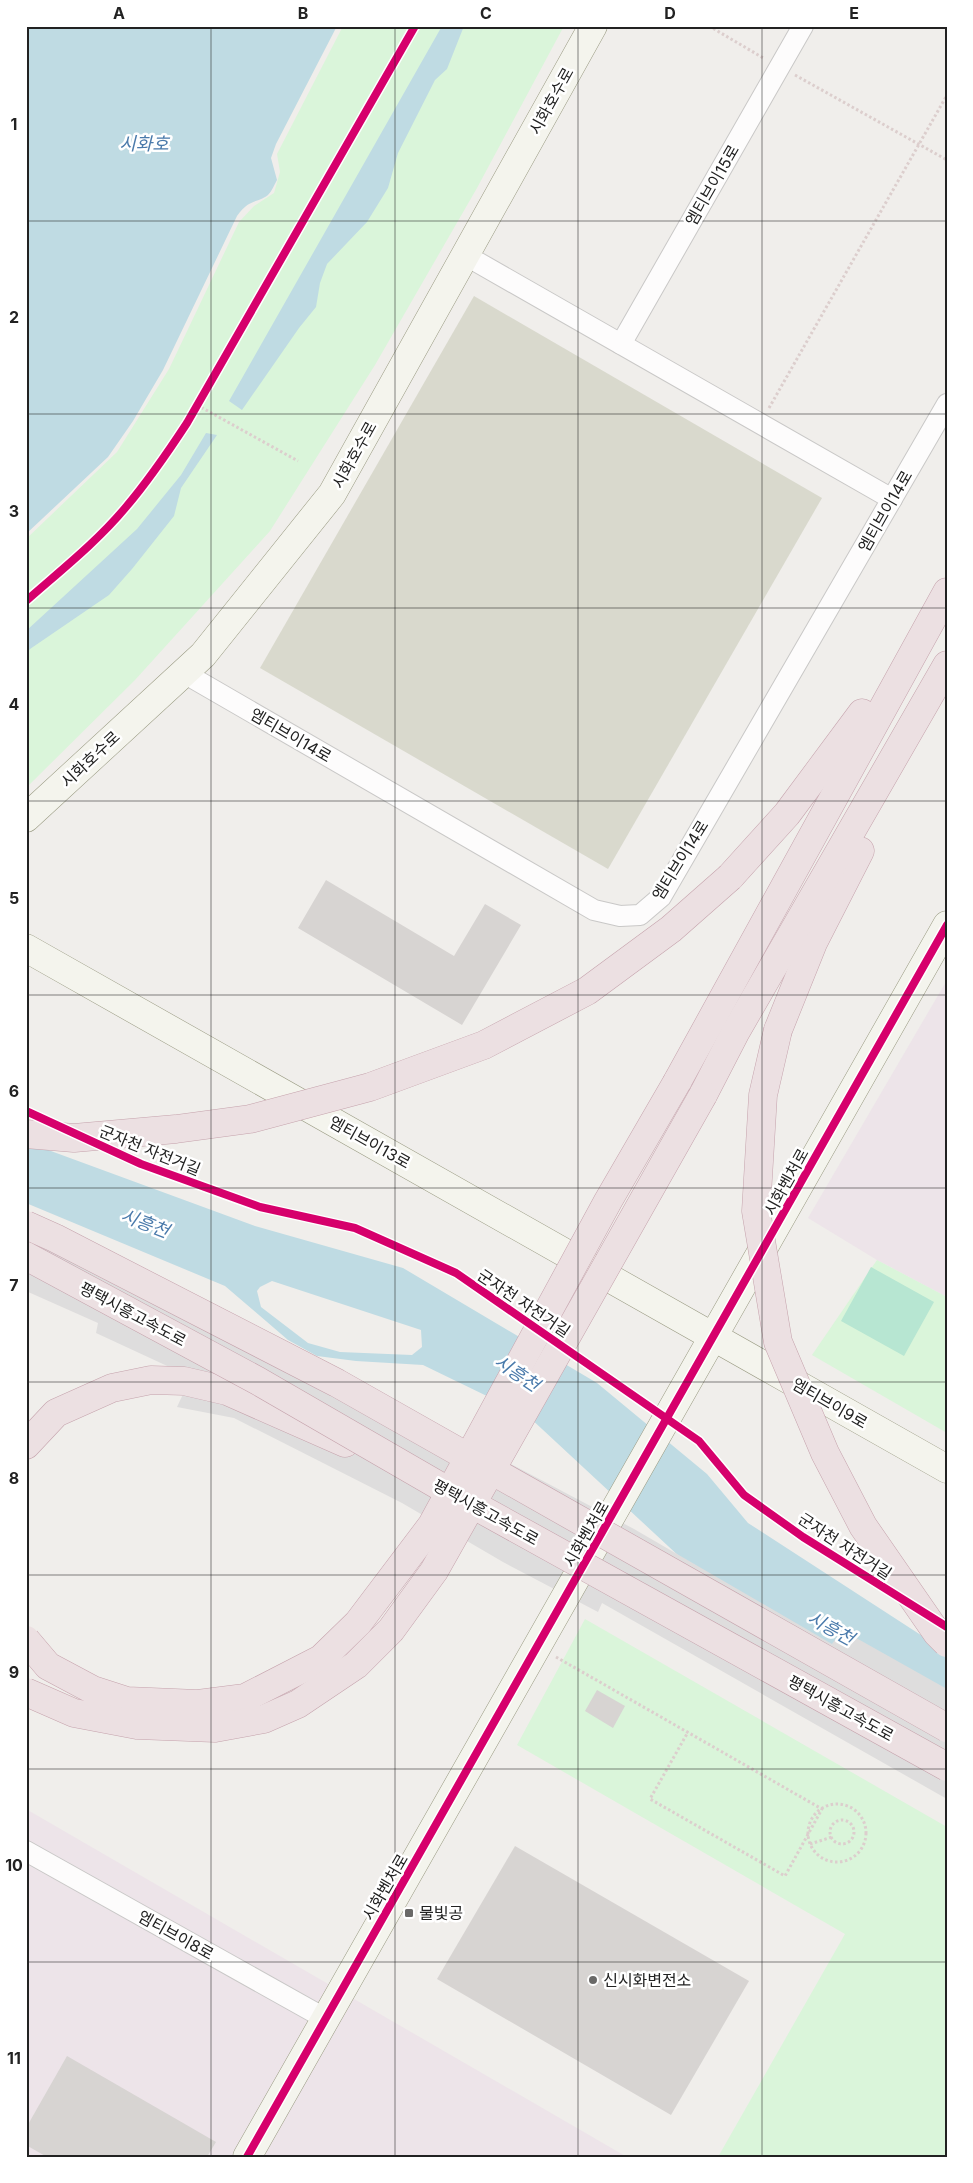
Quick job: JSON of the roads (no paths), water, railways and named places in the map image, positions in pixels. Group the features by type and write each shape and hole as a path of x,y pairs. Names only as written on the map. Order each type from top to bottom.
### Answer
{"highway":[{"path":"26,1134 74,1138 176,1129 250,1119 370,1087 484,1045 587,991 671,929 730,877 786,814 856,723 947,576"},
{"path":"26,1640 48,1666 93,1690 127,1702 198,1704 246,1698 321,1659 358,1623 432,1525 608,1201 677,1082 947,592"},
{"path":"26,1692 74,1714 137,1725 214,1728 264,1719 298,1704 356,1666 391,1630 434,1571 703,1095 735,1033 947,665"},
{"path":"947,680 813,943 778,1030 763,1095 756,1211 778,1342 825,1453 863,1526 937,1633 947,1643"},
{"name":"평택시흥고속도로","path":"26,1225 64,1242 337,1383 947,1728"},
{"name":"평택시흥고속도로","path":"26,1256 258,1381 444,1488 947,1767"},
{"path":"26,1445 56,1414 112,1388 151,1380 184,1381 227,1391 444,1488"}],"street":[{"name":"시화호수로","path":"26,818 203,655 332,494 592,26"},
{"name":"엠티브이15로","path":"621,344 803,26"},
{"path":"465,255 892,499"},
{"name":"엠티브이14로","path":"184,673 594,910 620,916 640,915 661,897 947,404"},
{"name":"시화벤처로","path":"247,2157 947,925"},
{"name":"엠티브이13로","path":"26,948 714,1337"},
{"name":"엠티브이9로","path":"714,1337 947,1469"},
{"name":"엠티브이8로","path":"26,1852 326,2019"}],"water":[{"name":"시화호","path":"26,26 337,26 276,144 271,158 277,180 272,190 264,198 246,206 237,216 163,370 133,421 108,457 26,534"},
{"path":"442,26 464,26 447,69 435,80 398,153 388,188 367,222 327,264 320,283 316,307 299,328 242,410 229,401"},
{"path":"206,433 217,435 181,488 174,516 132,569 109,595 30,649 26,654 26,631 137,529 181,475"},
{"name":"시흥천","path":"26,1138 40,1147 255,1226 403,1268 597,1383 707,1474 748,1523 947,1652 947,1727 738,1611 528,1416 423,1365 356,1361 317,1356 288,1340 225,1286 26,1203","holes":["272,1281 421,1330 422,1347 412,1355 340,1352 308,1343 261,1307 257,1291 260,1287"]}],"place":[{"name":"물빛공","path":"409,1913"},
{"name":"신시화변전소","path":"593,1980"}]}
